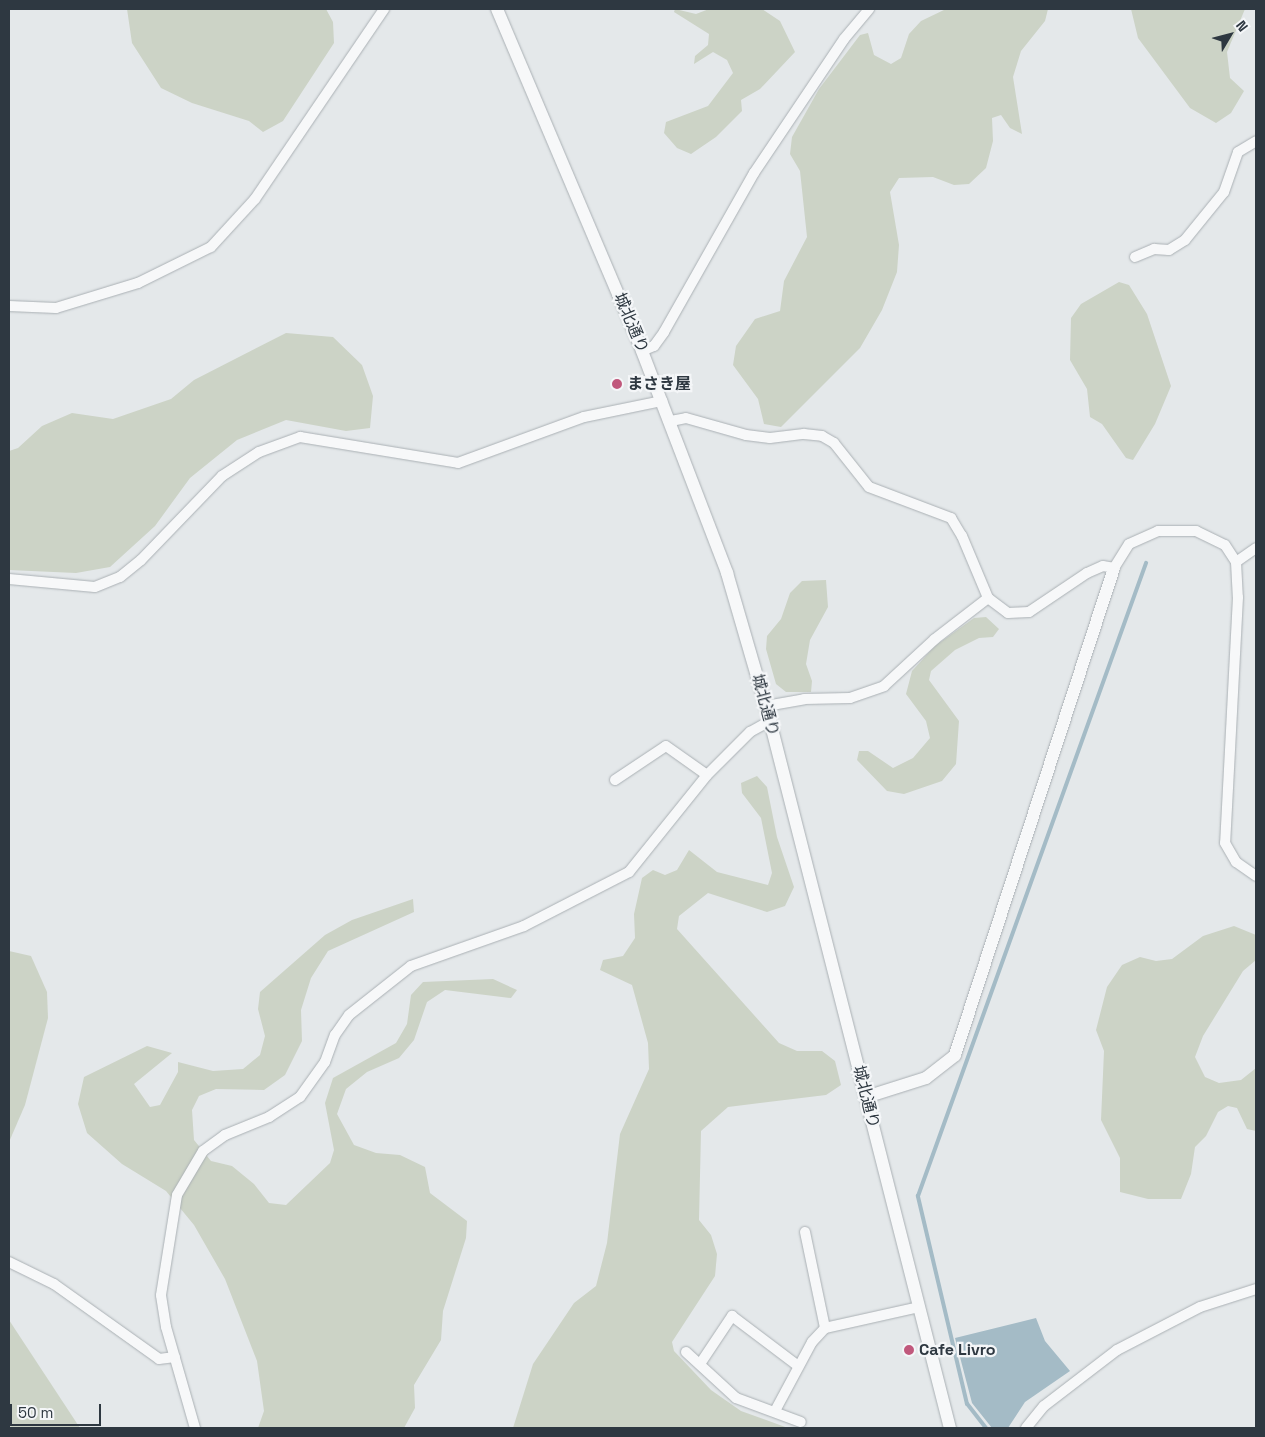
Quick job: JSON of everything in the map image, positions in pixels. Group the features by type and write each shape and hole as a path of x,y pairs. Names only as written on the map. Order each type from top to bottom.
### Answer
{"street":[{"path":"9,306 56,308 170,270 211,247 256,200 384,9"},
{"name":"城北通り","path":"497,9 642,351 671,422 727,572 770,721 950,1428"},
{"path":"642,351 654,346 664,332 754,173 844,39 869,9"},
{"path":"1135,257 1154,248 1169,250 1186,240 1229,184 1238,152 1256,141"},
{"path":"9,579 95,587 120,577 141,560 222,476 259,452 300,437 458,463 584,417 662,401"},
{"path":"671,422 686,418 754,436 770,438 804,434 834,443 869,487 951,518 962,536 988,598 1008,613 1029,612 1087,573 1103,566 1114,568"},
{"path":"866,1097 926,1078 955,1055 1114,568 1129,544 1158,531 1174,530 1213,536 1225,545 1236,562 1236,669 1225,844 1236,862 1256,876"},
{"path":"1236,562 1256,548"},
{"path":"766,706 804,699 850,698 884,686 935,639 988,598"},
{"path":"195,1428 175,1357 162,1295 169,1226 183,1182 203,1151 225,1134 269,1117 300,1097 325,1062 335,1035 349,1015 411,966 524,926 630,872 707,775 750,732 770,721"},
{"path":"615,780 666,746 707,775"},
{"path":"805,1232 825,1328"},
{"path":"9,1262 54,1284 159,1360 175,1357"},
{"path":"1026,1428 1044,1406 1117,1350 1200,1308 1256,1289"},
{"path":"775,1411 812,1342 825,1328 919,1307"},
{"path":"700,1364 726,1318 732,1316 798,1366"},
{"path":"686,1352 729,1394 801,1422"}],"shaded area":[{"path":"127,9 326,9 333,22 334,43 283,121 263,132 249,121 192,103 161,88 132,43"},
{"path":"675,9 696,14 709,9 762,9 780,21 795,52 760,89 741,100 742,111 716,137 691,154 677,148 664,133 666,122 708,106 733,73 727,60 713,52 694,64 695,56 708,45 709,34 674,12"},
{"path":"946,9 1048,9 1045,21 1021,51 1013,77 1022,134 1010,128 1001,115 992,118 993,141 986,168 969,184 954,185 933,177 899,178 890,192 899,245 897,272 882,310 860,348 781,427 764,424 758,399 733,365 736,346 755,319 780,311 784,281 807,237 800,171 790,154 792,137 819,89 860,35 868,33 874,55 891,64 901,58 909,34 921,21"},
{"path":"1131,9 1245,9 1227,52 1230,78 1244,91 1231,113 1216,123 1190,108 1138,38"},
{"path":"1119,282 1129,285 1147,314 1171,386 1155,424 1133,460 1126,458 1102,424 1090,417 1087,389 1070,360 1071,318 1081,304"},
{"path":"286,333 333,337 362,365 373,396 370,428 346,431 286,420 237,440 190,478 155,526 110,567 76,573 9,570 9,451 18,448 42,426 72,413 113,419 171,399 194,380"},
{"path":"826,580 828,607 810,640 806,664 812,681 811,692 786,692 776,684 766,649 767,636 781,619 790,593 802,581"},
{"path":"986,617 999,629 993,637 979,638 955,650 931,671 929,680 959,721 956,764 942,781 904,794 887,791 857,760 859,751 868,751 893,768 913,758 930,738 926,721 906,694 912,671 935,646 974,618"},
{"path":"757,776 767,787 777,837 794,887 785,906 767,912 708,893 679,916 677,929 779,1043 797,1051 822,1051 835,1061 841,1085 826,1095 728,1107 701,1131 699,1220 711,1235 717,1254 715,1276 672,1342 674,1351 711,1390 741,1411 788,1428 513,1428 533,1364 574,1303 596,1286 607,1243 620,1134 649,1069 648,1043 632,985 600,970 603,960 623,956 635,938 634,914 642,878 653,870 665,875 677,870 689,850 717,872 768,885 772,873 761,818 742,793 741,783"},
{"path":"413,899 414,912 328,951 311,978 301,1010 302,1041 285,1075 264,1090 216,1089 199,1096 192,1110 194,1140 211,1161 232,1166 254,1184 269,1203 286,1205 330,1163 334,1150 325,1103 333,1078 396,1043 407,1024 411,995 423,982 493,979 517,990 511,998 445,990 427,1002 414,1040 399,1058 367,1072 346,1089 337,1114 354,1145 376,1153 400,1155 425,1167 430,1193 467,1221 466,1238 443,1311 441,1340 414,1385 415,1408 404,1428 258,1428 264,1411 257,1361 225,1279 194,1225 166,1191 122,1164 87,1133 78,1104 84,1077 147,1046 172,1053 134,1084 150,1107 160,1105 178,1072 178,1062 213,1071 243,1069 260,1055 265,1036 258,1009 260,992 325,935 352,920"},
{"path":"1234,926 1256,935 1256,960 1243,971 1203,1036 1195,1057 1205,1077 1219,1083 1241,1080 1256,1068 1256,1131 1247,1129 1237,1108 1228,1106 1218,1112 1206,1136 1195,1147 1191,1174 1181,1199 1148,1199 1120,1192 1120,1158 1101,1120 1104,1051 1096,1030 1107,987 1122,965 1140,957 1156,961 1172,959 1203,936"},
{"path":"9,951 31,956 47,992 48,1018 25,1105 9,1142"},
{"path":"9,1320 80,1428 9,1428"}],"water":[{"path":"1036,1318 1045,1341 1070,1371 1025,1402 1008,1428 992,1428 972,1403 955,1338"}],"waterway":[{"path":"986,1428 967,1404 918,1196 1146,563"}],"place":[{"name":"まさき屋","path":"617,384"},
{"name":"Cafe Livro","path":"909,1350"}]}
